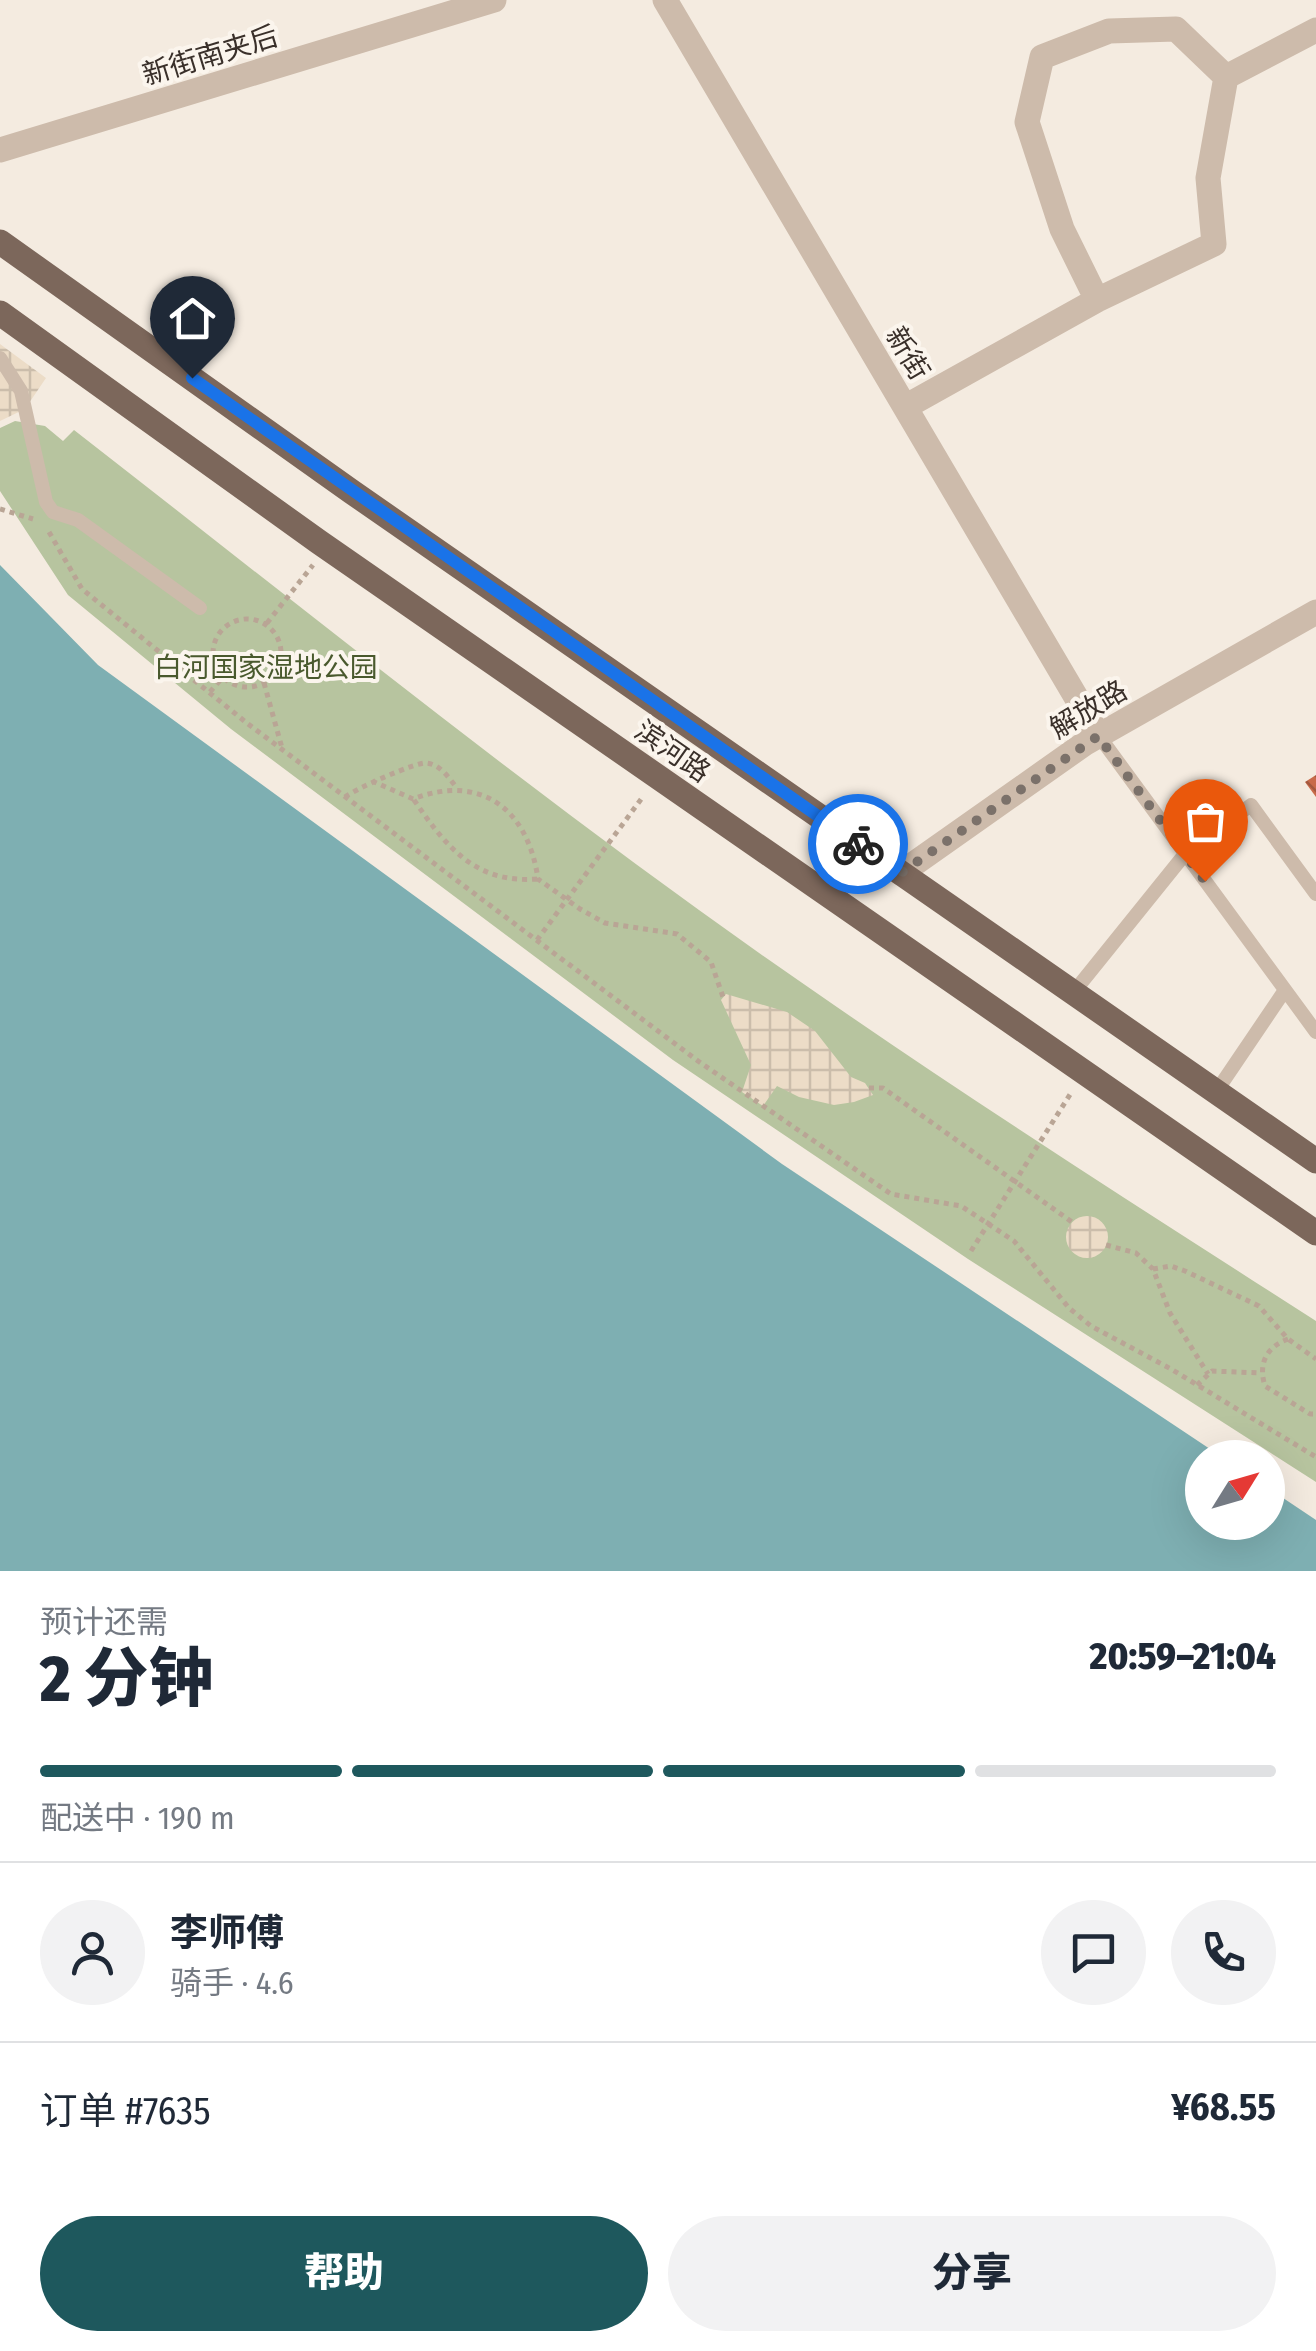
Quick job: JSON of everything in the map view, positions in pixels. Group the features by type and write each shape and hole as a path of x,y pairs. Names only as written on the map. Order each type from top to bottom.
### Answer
{"main road":[{"name":"滨河路","path":"0,242 352,492 1316,1161"},
{"name":"滨河路","path":"0,313 327,547 1316,1233"}],"street":[{"name":"新街南夹后","path":"0,150 494,0"},
{"name":"新街","path":"664,0 1098,736"},
{"path":"1097,300 1062,229 1027,122 1042,58 1110,31 1176,28 1226,78"},
{"path":"1226,78 1316,30"},
{"path":"905,408 1097,300 1214,244 1208,178 1226,78"},
{"name":"解放路","path":"901,873 1098,736 1316,612"}],"lane":[{"path":"0,358 21,391 46,502 53,512 78,520 200,608"},
{"path":"1098,736 1316,1032"},
{"path":"1073,992 1185,854 1252,805 1316,894"},
{"path":"1216,1092 1285,990"}],"path":[{"path":"0,510 45,526 82,589 282,749 698,1061 891,1194 960,1206 1014,1242 1069,1308 1091,1326 1316,1457"},
{"path":"267,624 327,547"},
{"path":"244,618 267,624 280,644 279,666 264,683 242,687 223,678 216,668 212,647 223,628 244,618"},
{"path":"210,692 223,678"},
{"path":"264,683 282,749"},
{"path":"345,796 372,781 426,763 437,767 456,788"},
{"path":"537,940 658,776"},
{"path":"372,781 413,799 447,842 484,872 504,880 538,879 605,923 677,934 711,962 724,996"},
{"path":"413,799 456,788 476,792 500,805 530,843 538,879"},
{"path":"971,1251 1084,1072"},
{"path":"869,1088 883,1088 1072,1222"},
{"path":"1106,1245 1136,1253 1153,1269 1170,1313 1208,1374"},
{"path":"1153,1269 1170,1266 1185,1271 1259,1306 1288,1339 1316,1359"},
{"path":"1288,1339 1275,1344 1266,1354 1261,1373 1264,1386 1316,1414"},
{"path":"1197,1385 1212,1371 1261,1373"}],"green space":[{"name":"白河国家湿地公园","path":"15,421 45,426 63,441 74,430 450,724 736,937 953,1086 1316,1321 1316,1482 1285,1462 1285,1440 1250,1440 968,1259 673,1060 231,729 68,595 0,491 0,428"}],"shaded area":[{"path":"0,344 46,378 25,409 0,421"},
{"path":"726,994 787,1012 815,1031 851,1077 865,1083 873,1095 834,1105 799,1097 777,1086 763,1106 742,1092 751,1065 721,1000"},
{"path":"1087,1216 1102,1222 1108,1237 1102,1252 1087,1258 1072,1252 1066,1237 1072,1222"}],"water":[{"path":"0,565 98,665 782,1164 1196,1440 1185,1440 1185,1540 1285,1540 1285,1499 1316,1520 1316,1571 0,1571"}],"building":[{"path":"1316,775 1316,797 1305,782"}],"way so far":[{"path":"858,844 901,873 1098,736 1205,881"}],"route":[{"path":"192,378 858,844"}]}
